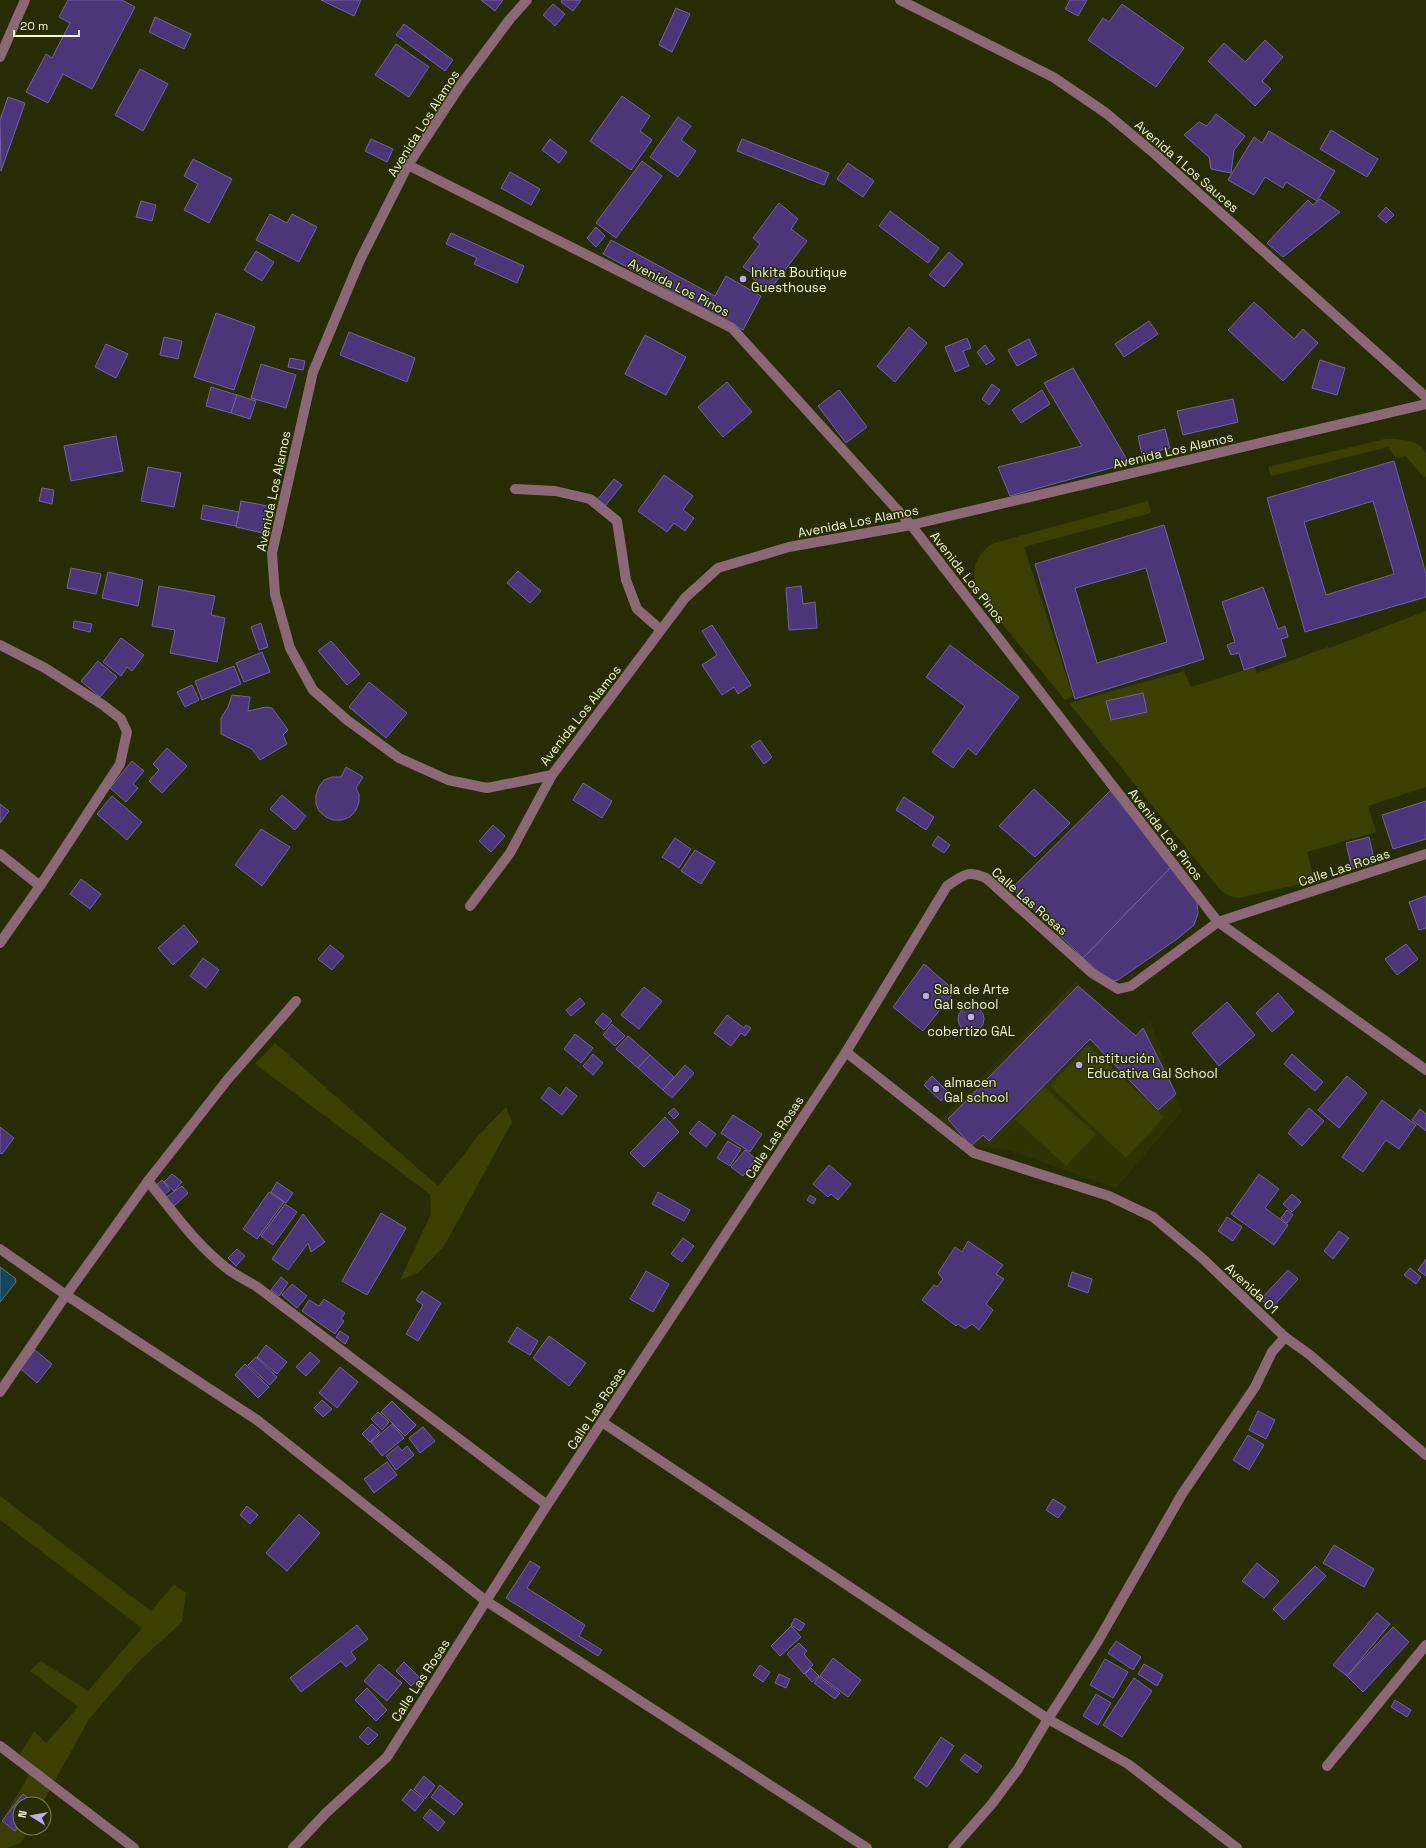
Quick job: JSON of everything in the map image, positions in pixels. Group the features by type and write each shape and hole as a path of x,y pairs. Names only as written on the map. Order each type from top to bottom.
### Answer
{"street":[{"path":"0,57 25,0"},
{"name":"Avenida Los Alamos","path":"527,0 510,19 460,86 408,165 360,260 313,372 272,552 275,594 290,648 313,690 347,720 399,758 448,780 487,788 552,775 685,598 718,568 789,546 911,524 1426,404"},
{"name":"Avenida 1 Los Sauces","path":"900,0 1053,77 1106,113 1156,154 1426,397"},
{"name":"Avenida Los Pinos","path":"408,165 732,328 911,524 1218,922 1426,1070"},
{"path":"515,489 555,491 590,499 617,521 626,580 637,609 661,630"},
{"path":"0,645 45,668 103,704 121,719 127,732 120,764 0,944"},
{"path":"470,906 510,853 552,775"},
{"path":"0,854 40,886"},
{"name":"Calle Las Rosas","path":"293,1848 326,1813 387,1757 602,1422 846,1052 947,886 964,876 974,873 986,878 1092,973 1118,989 1131,986 1218,922 1426,854"},
{"path":"0,1392 66,1295 148,1181 228,1079 296,1001"},
{"name":"Avenida 01","path":"846,1052 974,1153 1109,1196 1153,1217 1202,1258 1285,1337 1310,1355 1426,1455"},
{"path":"148,1181 188,1231 208,1252 230,1270 256,1286 548,1505"},
{"path":"0,1249 66,1295 257,1420 486,1602 867,1848"},
{"path":"954,1848 992,1806 1009,1781 1098,1641 1182,1494 1255,1387 1272,1352 1285,1337"},
{"path":"602,1422 1048,1719 1128,1764 1237,1848"},
{"path":"1327,1766 1426,1645"},
{"path":"0,1746 134,1848"}],"shaded area":[{"path":"1385,439 1408,441 1420,445 1426,454 1426,476 1424,478 1406,456 1396,458 1388,447 1271,476 1268,467"},
{"path":"1148,501 1151,513 1024,547 1073,696 1065,700 980,597 974,574 977,560 987,548 994,543"},
{"path":"1426,611 1426,787 1368,806 1376,832 1307,852 1315,881 1239,898 1222,892 1069,703 1184,671 1191,687 1255,667 1257,673 1328,647 1329,648"},
{"name":"Institución Educativa Gal School","path":"1076,981 1136,1036 1150,1021 1182,1111 1116,1188 1005,1149 970,1147 940,1119"},
{"path":"275,1043 438,1186 475,1139 506,1107 512,1122 444,1246 418,1273 400,1280 431,1214 430,1194 255,1064"},
{"path":"1088,1045 1164,1117 1126,1158 1050,1086"},
{"path":"1044,1087 1096,1134 1066,1166 1015,1119"},
{"path":"0,1496 151,1611 174,1584 186,1593 182,1622 137,1663 89,1719 46,1796 16,1796 33,1768 20,1754 34,1731 46,1743 78,1707 30,1671 41,1661 88,1691 142,1628 0,1520"},
{"path":"12,1804 12,1836 25,1836 21,1843 6,1848 0,1848 0,1824"}],"water":[{"path":"0,1267 15,1278 16,1282 0,1302"}],"building":[{"path":"68,0 122,0 135,7 92,89 63,74 48,103 26,92 46,54 52,58 70,23 59,17"},
{"path":"321,0 361,0 354,16"},
{"path":"481,0 503,0 495,11"},
{"path":"562,0 581,0 573,11 561,2"},
{"path":"1070,0 1087,0 1078,16 1065,9"},
{"path":"553,4 565,14 555,26 543,15"},
{"path":"1122,4 1184,48 1156,87 1088,40 1103,18 1109,22"},
{"path":"676,8 690,14 672,52 659,45"},
{"path":"155,17 191,34 184,49 149,32"},
{"path":"404,24 453,60 445,71 396,35"},
{"path":"1265,40 1283,57 1262,81 1271,89 1255,106 1208,61 1224,43 1245,62"},
{"path":"396,44 429,67 409,97 375,75"},
{"path":"140,69 168,84 143,131 115,115"},
{"path":"622,96 650,116 640,131 652,140 631,170 590,141"},
{"path":"8,97 25,103 1,171 0,120"},
{"path":"1216,114 1245,136 1234,150 1231,173 1211,169 1209,157 1184,135 1199,122 1207,126"},
{"path":"678,117 691,126 681,140 696,151 678,177 650,157"},
{"path":"1331,130 1378,159 1367,177 1320,149"},
{"path":"1269,131 1335,171 1317,201 1286,182 1283,188 1265,177 1254,195 1228,180 1254,137 1262,143"},
{"path":"371,139 393,149 387,162 365,151"},
{"path":"550,139 567,152 559,163 542,150"},
{"path":"742,139 829,173 824,185 737,151"},
{"path":"193,159 232,179 209,223 184,210 198,184 184,176"},
{"path":"642,161 662,176 616,238 596,223"},
{"path":"848,163 874,181 863,197 837,179"},
{"path":"510,172 540,189 531,205 501,188"},
{"path":"1320,199 1340,212 1283,257 1267,243 1308,200 1313,205"},
{"path":"141,201 156,205 152,221 136,217"},
{"path":"779,203 798,219 791,229 807,241 769,291 751,277 753,274 743,267 760,244 753,238"},
{"path":"1386,207 1394,215 1386,223 1378,216"},
{"path":"890,211 939,248 928,263 879,226"},
{"path":"270,214 287,223 292,214 317,227 299,262 256,240"},
{"path":"596,227 605,236 596,247 587,238"},
{"path":"451,233 524,266 517,283 474,264 477,258 446,244"},
{"path":"611,240 715,296 726,276 761,296 743,330 603,254"},
{"path":"256,251 274,262 262,281 244,270"},
{"path":"949,252 963,264 944,287 929,275"},
{"path":"1254,302 1294,339 1303,329 1318,343 1283,381 1228,330"},
{"path":"216,313 255,327 234,390 194,377"},
{"path":"1149,321 1158,334 1124,357 1115,344"},
{"path":"909,327 927,343 895,382 877,366"},
{"path":"349,332 415,358 407,382 340,355"},
{"path":"645,335 686,357 666,395 625,374"},
{"path":"164,337 182,341 178,359 160,355"},
{"path":"967,338 971,348 963,351 969,366 955,372 945,347"},
{"path":"1029,339 1037,355 1017,366 1008,350"},
{"path":"106,344 128,354 116,378 95,367"},
{"path":"985,345 995,359 986,365 977,352"},
{"path":"290,358 305,361 303,370 288,367"},
{"path":"1320,360 1345,368 1337,395 1312,388"},
{"path":"261,364 296,375 286,408 251,398"},
{"path":"1073,368 1129,463 1010,496 998,467 1082,446 1044,383"},
{"path":"727,382 752,412 723,437 698,407"},
{"path":"992,384 1000,390 989,405 982,399"},
{"path":"211,387 237,395 231,413 206,406"},
{"path":"839,390 867,427 846,443 818,406"},
{"path":"1042,390 1050,404 1021,423 1012,410"},
{"path":"237,395 256,401 250,419 231,413"},
{"path":"1233,399 1238,422 1183,435 1177,411"},
{"path":"1165,429 1170,448 1142,455 1138,436"},
{"path":"116,436 123,471 71,481 64,446"},
{"path":"1394,461 1426,574 1426,597 1305,632 1267,498","holes":["1373,501 1394,574 1326,595 1304,522"]},
{"path":"148,467 181,473 174,507 141,501"},
{"path":"664,475 693,496 683,510 694,518 685,531 674,523 667,532 638,511"},
{"path":"614,479 622,485 605,506 597,500"},
{"path":"42,488 54,490 52,504 39,501"},
{"path":"241,501 268,506 263,533 236,527"},
{"path":"203,505 239,512 236,526 201,519"},
{"path":"1164,525 1204,659 1075,699 1035,564","holes":["1146,568 1167,642 1097,663 1075,588"]},
{"path":"71,568 101,574 96,594 67,588"},
{"path":"518,571 541,591 530,603 507,583"},
{"path":"108,572 143,580 138,606 102,598"},
{"path":"159,586 215,596 211,615 225,618 217,662 170,653 175,630 152,626"},
{"path":"801,586 803,604 815,602 817,628 789,630 786,588"},
{"path":"1263,587 1278,629 1285,626 1288,637 1281,639 1286,656 1244,670 1239,653 1231,655 1227,645 1235,642 1222,602"},
{"path":"74,621 92,624 90,632 73,628"},
{"path":"261,623 268,647 259,650 251,627"},
{"path":"712,625 751,685 738,694 734,687 722,695 702,665 717,655 702,631"},
{"path":"121,638 144,655 132,671 127,667 121,676 103,662"},
{"path":"331,641 360,674 347,685 318,651"},
{"path":"950,645 1019,697 976,755 968,748 953,768 932,752 965,706 926,677"},
{"path":"262,652 270,672 244,682 236,663"},
{"path":"98,661 117,677 100,697 81,681"},
{"path":"234,666 241,684 202,700 195,681"},
{"path":"369,682 407,713 386,738 349,707"},
{"path":"192,685 199,700 185,707 177,692"},
{"path":"1143,693 1147,712 1111,720 1106,701"},
{"path":"232,695 250,697 248,711 266,707 272,708 288,730 283,735 287,744 260,760 252,749 221,734 221,718 228,707"},
{"path":"760,740 772,757 764,764 751,746"},
{"path":"167,748 187,766 162,793 149,781 159,770 153,764"},
{"path":"132,761 144,771 133,784 138,788 126,802 110,788"},
{"path":"346,767 363,777 356,788 359,794 359,802 356,810 350,817 342,820 333,820 326,817 319,811 316,804 316,795 324,780 332,777 341,777"},
{"path":"583,783 612,801 602,818 573,800"},
{"path":"1034,789 1070,823 1035,857 999,826"},
{"path":"1111,790 1172,866 1083,958 1012,888"},
{"path":"282,795 306,816 295,830 270,809"},
{"path":"112,796 142,822 127,840 97,814"},
{"path":"904,797 934,817 926,830 896,810"},
{"path":"1426,801 1426,839 1393,849 1382,815"},
{"path":"0,804 9,811 0,823"},
{"path":"493,825 505,836 491,852 479,841"},
{"path":"261,829 290,847 262,886 235,865"},
{"path":"938,836 950,845 944,853 932,845"},
{"path":"1369,837 1375,863 1352,869 1346,843"},
{"path":"675,838 691,849 679,868 662,857"},
{"path":"695,850 715,862 701,884 681,871"},
{"path":"1172,866 1197,902 1198,914 1194,925 1177,939 1118,980 1110,982 1083,958"},
{"path":"81,879 101,894 90,909 70,894"},
{"path":"1426,896 1426,928 1419,930 1409,902"},
{"path":"184,925 198,942 173,965 158,948"},
{"path":"1406,944 1418,959 1397,975 1385,959"},
{"path":"330,945 344,956 332,970 318,959"},
{"path":"203,958 219,970 206,988 190,976"},
{"name":"Sala de Arte Gal school","path":"924,964 955,991 923,1031 893,1007"},
{"path":"1078,986 1136,1036 1143,1028 1176,1094 1158,1110 1090,1039 989,1141 983,1135 971,1146 948,1119"},
{"path":"644,987 662,1001 639,1029 621,1015"},
{"path":"1278,993 1294,1012 1272,1032 1256,1013"},
{"path":"580,998 585,1004 571,1016 566,1010"},
{"path":"1227,1002 1255,1035 1219,1066 1192,1033"},
{"name":"cobertizo GAL","path":"971,1006 980,1010 984,1019 980,1028 971,1032 962,1028 958,1019 962,1010"},
{"path":"603,1013 612,1021 604,1030 595,1022"},
{"path":"727,1015 744,1028 746,1025 751,1028 745,1036 741,1033 731,1046 714,1033"},
{"path":"612,1024 625,1036 615,1046 603,1035"},
{"path":"575,1034 593,1048 581,1063 564,1049"},
{"path":"628,1036 650,1055 638,1068 616,1049"},
{"path":"593,1054 603,1063 593,1075 583,1066"},
{"path":"1292,1054 1323,1082 1315,1091 1284,1064"},
{"path":"650,1055 674,1077 663,1090 638,1068"},
{"path":"685,1065 694,1073 672,1098 663,1090"},
{"name":"almacen Gal school","path":"932,1076 948,1092 941,1101 924,1085"},
{"path":"1347,1076 1367,1093 1339,1128 1318,1110"},
{"path":"549,1087 560,1096 566,1087 577,1096 562,1115 541,1098"},
{"path":"1382,1100 1416,1125 1399,1149 1386,1140 1363,1172 1342,1157"},
{"path":"674,1108 679,1114 674,1119 668,1113"},
{"path":"1309,1108 1324,1121 1302,1146 1288,1133"},
{"path":"1420,1109 1426,1114 1426,1131 1412,1120"},
{"path":"733,1115 762,1134 750,1152 721,1133"},
{"path":"665,1117 679,1132 644,1167 630,1153"},
{"path":"699,1121 716,1134 706,1147 689,1133"},
{"path":"0,1127 14,1138 2,1154 0,1153"},
{"path":"728,1141 741,1149 730,1166 717,1158"},
{"path":"745,1150 756,1159 743,1176 731,1167"},
{"path":"829,1165 851,1184 838,1200 831,1194 828,1197 813,1184"},
{"path":"172,1174 182,1182 174,1191 164,1182"},
{"path":"1259,1174 1279,1189 1265,1208 1288,1225 1274,1245 1231,1214"},
{"path":"162,1180 170,1190 163,1196 155,1186"},
{"path":"277,1182 293,1193 286,1203 271,1192"},
{"path":"182,1186 188,1193 173,1207 165,1198"},
{"path":"269,1192 284,1202 257,1239 243,1229"},
{"path":"658,1192 690,1210 684,1221 652,1204"},
{"path":"1292,1194 1301,1202 1292,1212 1283,1204"},
{"path":"810,1195 816,1199 813,1204 807,1200"},
{"path":"285,1204 297,1212 273,1245 261,1236"},
{"path":"1287,1210 1293,1215 1287,1223 1281,1218"},
{"path":"381,1213 406,1228 367,1295 342,1281"},
{"path":"303,1214 325,1242 311,1252 308,1243 288,1270 272,1259"},
{"path":"1227,1217 1242,1227 1233,1241 1218,1231"},
{"path":"1339,1231 1349,1238 1333,1259 1324,1251"},
{"path":"683,1238 694,1246 682,1262 671,1254"},
{"path":"968,1241 1003,1265 996,1274 1004,1279 986,1304 993,1310 979,1330 972,1324 965,1329 958,1324 956,1326 922,1300 934,1285 937,1287 943,1279 938,1273 955,1247 962,1252"},
{"path":"237,1249 245,1256 236,1266 228,1258"},
{"path":"1426,1259 1426,1276 1418,1270"},
{"path":"1410,1268 1421,1277 1416,1284 1404,1275"},
{"path":"1288,1270 1298,1279 1271,1309 1261,1299"},
{"path":"646,1271 669,1284 653,1312 630,1299"},
{"path":"1072,1272 1092,1279 1088,1293 1068,1286"},
{"path":"281,1277 288,1283 279,1296 271,1290"},
{"path":"292,1284 307,1296 297,1308 282,1295"},
{"path":"422,1291 441,1303 418,1341 406,1334 423,1305 416,1300"},
{"path":"324,1299 345,1313 341,1319 344,1321 335,1334 302,1311 309,1300 319,1306"},
{"path":"517,1327 538,1341 530,1355 508,1342"},
{"path":"340,1331 349,1337 345,1344 336,1337"},
{"path":"549,1336 586,1363 569,1386 533,1358"},
{"path":"266,1345 287,1362 277,1374 257,1357"},
{"path":"35,1350 52,1364 37,1383 20,1368"},
{"path":"310,1352 320,1361 306,1376 296,1367"},
{"path":"256,1357 277,1377 270,1385 248,1365"},
{"path":"245,1364 269,1387 258,1398 235,1375"},
{"path":"340,1367 358,1382 337,1408 319,1393"},
{"path":"322,1400 332,1409 323,1417 314,1408"},
{"path":"392,1401 416,1425 405,1436 381,1412"},
{"path":"1258,1411 1275,1420 1266,1439 1249,1430"},
{"path":"378,1412 389,1422 382,1430 371,1419"},
{"path":"372,1424 380,1432 370,1442 362,1434"},
{"path":"392,1424 404,1438 382,1456 371,1442"},
{"path":"423,1427 435,1441 420,1453 409,1438"},
{"path":"1248,1435 1264,1445 1249,1470 1233,1460"},
{"path":"398,1446 402,1451 407,1446 414,1455 396,1470 386,1456"},
{"path":"387,1462 397,1475 374,1493 364,1479"},
{"path":"1053,1499 1066,1507 1058,1518 1046,1510"},
{"path":"247,1506 258,1515 250,1524 240,1515"},
{"path":"299,1514 320,1533 287,1571 266,1553"},
{"path":"1334,1545 1374,1569 1364,1587 1323,1563"},
{"path":"530,1561 540,1567 527,1588 585,1625 579,1636 602,1650 598,1656 506,1598"},
{"path":"1257,1563 1279,1581 1264,1598 1242,1581"},
{"path":"1315,1566 1326,1576 1284,1620 1273,1609"},
{"path":"1377,1613 1390,1624 1347,1676 1333,1665"},
{"path":"795,1618 805,1624 800,1631 791,1625"},
{"path":"357,1625 368,1639 351,1652 356,1659 346,1667 341,1661 301,1692 290,1678"},
{"path":"791,1626 801,1637 780,1656 771,1646"},
{"path":"1393,1627 1409,1642 1363,1692 1347,1676"},
{"path":"1116,1641 1141,1657 1133,1670 1108,1653"},
{"path":"799,1643 807,1651 804,1654 813,1665 804,1674 787,1654"},
{"path":"833,1658 861,1680 848,1697 820,1676"},
{"path":"1105,1659 1128,1672 1113,1698 1090,1685"},
{"path":"404,1662 420,1678 411,1686 396,1671"},
{"path":"379,1664 402,1683 387,1701 364,1681"},
{"path":"1144,1664 1163,1675 1157,1686 1138,1674"},
{"path":"760,1665 770,1672 763,1682 753,1675"},
{"path":"811,1668 819,1676 812,1682 805,1674"},
{"path":"779,1674 790,1679 786,1688 775,1683"},
{"path":"819,1677 840,1693 835,1699 814,1683"},
{"path":"1134,1678 1152,1691 1122,1737 1103,1725"},
{"path":"367,1688 387,1710 376,1721 355,1700"},
{"path":"1096,1694 1111,1703 1098,1725 1083,1716"},
{"path":"1395,1700 1411,1710 1407,1717 1391,1707"},
{"path":"368,1727 378,1735 368,1745 359,1737"},
{"path":"941,1737 954,1746 927,1787 914,1778"},
{"path":"965,1754 982,1766 977,1773 960,1760"},
{"path":"424,1776 435,1786 425,1799 414,1789"},
{"path":"440,1785 463,1804 454,1815 431,1797"},
{"path":"411,1789 424,1800 415,1811 402,1800"},
{"path":"12,1808 12,1829 2,1821"},
{"path":"430,1809 445,1822 438,1831 423,1818"}],"place":[{"name":"Inkita Boutique Guesthouse","path":"743,279"},
{"name":"Sala de Arte Gal school","path":"926,996"},
{"name":"cobertizo GAL","path":"971,1017"},
{"name":"Institución Educativa Gal School","path":"1079,1065"},
{"name":"almacen Gal school","path":"936,1089"}]}
